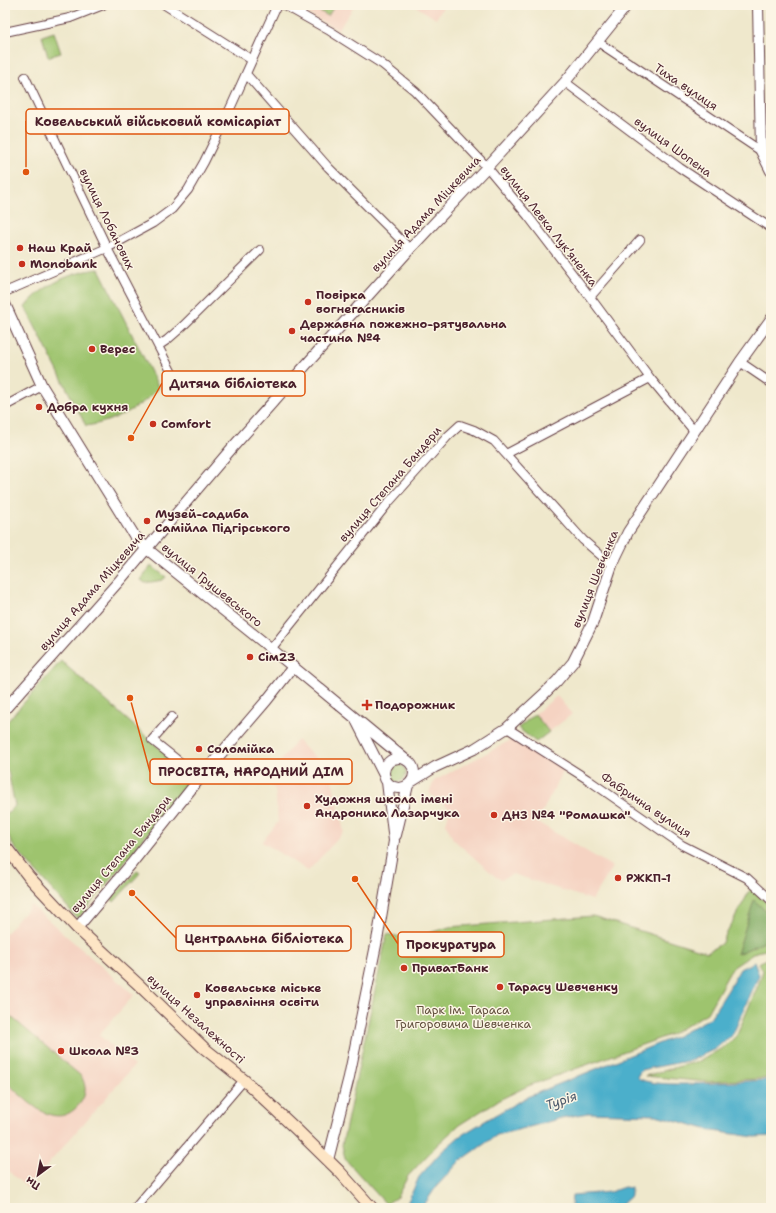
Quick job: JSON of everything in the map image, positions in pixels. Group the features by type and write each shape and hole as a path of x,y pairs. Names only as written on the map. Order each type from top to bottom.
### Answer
{"main road":[{"name":"вулиця Незалежності","path":"5,846 29,877 77,928 204,1048 244,1080 328,1160 369,1204"}],"street":[{"path":"5,32 70,18 104,5"},
{"path":"165,5 252,60"},
{"path":"5,292 107,248 153,223 172,209 188,190 207,156 277,5"},
{"name":"вулиця Левка Лукʼяненка","path":"284,5 330,30 382,64 415,91 487,167 528,216 650,378 694,431"},
{"path":"758,5 761,151 771,172"},
{"name":"вулиця Адама Міцкевича","path":"5,709 147,549 232,448 410,249 564,82 598,42 624,7"},
{"name":"Тиха вулиця","path":"598,42 761,151"},
{"path":"246,74 328,167 410,249"},
{"name":"вулиця Лобанових","path":"25,77 107,248 171,371"},
{"name":"вулиця Шопена","path":"564,82 680,168 771,228"},
{"path":"590,297 640,240"},
{"path":"158,346 183,326 260,250"},
{"name":"вулиця Грушевського","path":"5,304 42,386 127,526 147,549 271,648 355,718 386,780"},
{"name":"вулиця Шевченка","path":"409,784 435,767 474,749 507,728 557,681 573,662 592,622 612,565 628,532 740,362 771,319"},
{"path":"740,362 771,382"},
{"path":"506,454 650,378"},
{"path":"5,406 42,386"},
{"name":"вулиця Степана Бандери","path":"271,648 389,502 448,436 460,426 474,430 494,442 583,540 612,565"},
{"name":"вулиця Степана Бандери","path":"77,928 293,667"},
{"path":"172,717 152,740 200,778"},
{"path":"328,1160 349,1077 378,935 394,840 409,784 414,773 408,762 355,718"},
{"name":"Фабрична вулиця","path":"507,728 587,779 682,845 747,878 771,900"},
{"path":"394,840 385,768 392,760 401,759 408,762 435,767"},
{"path":"386,780 394,787 399,788 409,784"},
{"path":"135,1208 244,1080"}],"shaded area":[{"path":"291,5 355,5 338,30"},
{"path":"414,5 444,5 436,19"},
{"path":"557,696 572,714 549,732 535,714"},
{"name":"ДНЗ №4 \"Ромашка\"","path":"518,738 564,770 537,822 613,867 592,900 513,874 502,879 496,877 453,839 446,824 450,808 429,793 434,781 511,740"},
{"name":"Художня школа імені Андроника Лазарчука","path":"297,740 330,771 344,832 308,871 262,842 278,822 275,789 265,781"},
{"name":"Школа №3","path":"31,905 134,995 99,1035 134,1066 27,1188 5,1168 5,934"}],"green space":[{"path":"309,5 335,5 328,16"},
{"path":"54,32 61,53 48,57 42,36"},
{"path":"99,269 159,388 143,402 116,418 86,426 25,307 40,292 58,281 78,273"},
{"path":"151,566 166,577 163,580 145,583 141,580"},
{"path":"61,661 193,778 78,919 14,847 5,829 5,815 15,806 8,771 5,769 5,724"},
{"path":"535,714 549,732 536,742 518,728"},
{"path":"397,764 403,767 406,773 403,779 397,782 391,779 388,773 391,767"},
{"path":"137,871 140,873 114,902 111,899"},
{"name":"Парк ім. Тараса Григоровича Шевченка","path":"751,888 771,907 771,949 756,952 732,968 707,1013 672,1034 528,1086 497,1101 459,1125 437,1145 408,1176 397,1197 386,1204 345,1159 342,1145 387,934 410,939 449,927 593,916 707,952 721,944"},
{"path":"754,900 771,916 771,939 737,954"},
{"path":"767,959 771,962 771,1078 708,1082 645,1076 702,1060 727,1045 737,1035 759,983 763,970 758,963"},
{"path":"5,1013 81,1076 85,1085 85,1092 81,1102 71,1112 62,1116 52,1115 42,1111 22,1097 5,1081"}],"water":[{"name":"Турія","path":"754,962 759,975 733,1034 715,1049 692,1060 641,1070 637,1077 646,1081 679,1084 771,1080 771,1136 754,1137 713,1131 656,1115 588,1113 561,1118 497,1135 459,1162 436,1187 422,1208 405,1208 419,1177 440,1153 460,1136 527,1097 677,1036 710,1018 740,969"},
{"path":"624,1187 631,1188 631,1196 621,1205 614,1208 571,1208 572,1195 610,1192"}],"place":[{"name":"Ковельський військовий комісаріат","path":"26,172"},
{"name":"Наш Край","path":"20,248"},
{"name":"Monobank","path":"22,264"},
{"name":"Повірка вогнегасників","path":"308,302"},
{"name":"Державна пожежно-рятувальна частина №4","path":"292,331"},
{"name":"Верес","path":"92,349"},
{"name":"Добра кухня","path":"39,407"},
{"name":"Comfort","path":"153,424"},
{"name":"Дитяча бібліотека","path":"131,438"},
{"name":"Музей-садиба Самійла Підгірського","path":"147,521"},
{"name":"Сім23","path":"250,657"},
{"name":"ПРОСВІТА, НАРОДНИЙ ДІМ","path":"130,698"},
{"name":"Подорожник","path":"367,705"},
{"name":"Соломійка","path":"199,749"},
{"name":"Художня школа імені Андроника Лазарчука","path":"307,806"},
{"name":"ДНЗ №4 \"Ромашка\"","path":"494,815"},
{"name":"РЖКП-1","path":"618,878"},
{"name":"Прокуратура","path":"355,879"},
{"name":"Центральна бібліотека","path":"132,893"},
{"name":"ПриватБанк","path":"404,968"},
{"name":"Тарасу Шевченку","path":"500,987"},
{"name":"Ковельське міське управління освіти","path":"197,995"},
{"name":"Школа №3","path":"61,1051"}]}
